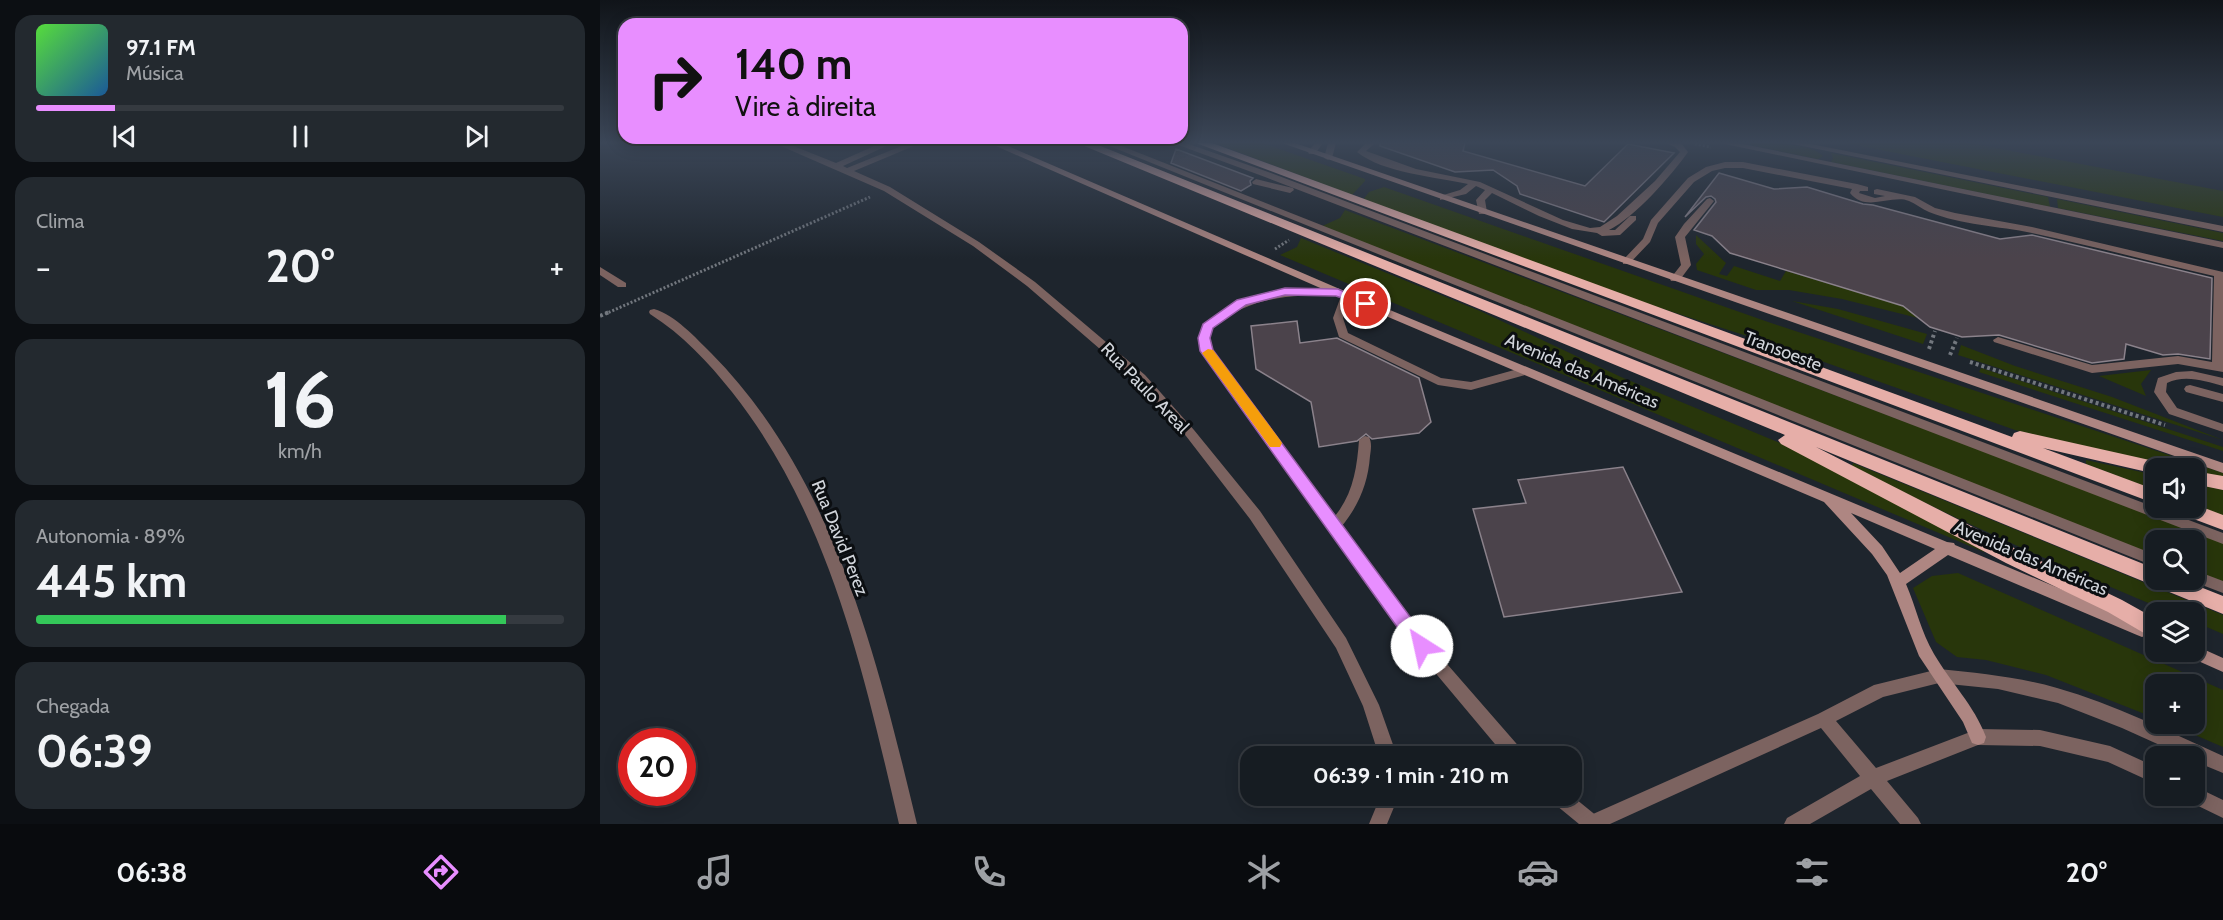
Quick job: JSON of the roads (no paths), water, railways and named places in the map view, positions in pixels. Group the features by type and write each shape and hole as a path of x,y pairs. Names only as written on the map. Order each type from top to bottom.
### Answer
{"highway":[{"name":"Avenida das Américas","path":"1177,181 2145,573"},
{"path":"1305,181 2145,493"},
{"path":"1700,392 1727,413 1806,448 2145,624"},
{"path":"1956,422 2145,465"},
{"path":"2205,479 2223,483"},
{"path":"2205,516 2223,523"},
{"name":"Avenida das Américas","path":"2186,590 2223,605"}],"main road":[{"name":"Avenida das Américas","path":"1082,181 1342,294 2145,631"},
{"path":"1395,181 2223,468"},
{"path":"1826,497 1882,556 1898,582 1921,646 1939,676 1968,712 1978,737"},
{"path":"1898,582 1949,547"},
{"path":"2205,657 2223,665"}],"street":[{"name":"Rua Paulo Areal","path":"871,181 976,244 1031,284 1142,378 1190,433 1255,515 1341,643 1371,705 1385,746"},
{"path":"1202,181 2145,557"},
{"name":"Transoeste","path":"1282,181 2223,539"},
{"path":"1470,181 1491,189 1532,210 1594,231 1617,233 1633,218"},
{"path":"1594,231 1611,226 1658,181"},
{"path":"1626,262 1647,240 1654,222 1690,181"},
{"path":"1801,181 1809,183"},
{"path":"1827,181 1861,188 1854,193 1875,201 1885,201 1893,195"},
{"path":"1913,181 2223,245"},
{"path":"1983,181 2223,229"},
{"name":"Transoeste","path":"1256,182 1330,199"},
{"path":"1443,198 1463,192 1475,183"},
{"path":"1482,212 1480,200 1491,189"},
{"path":"1242,190 1273,210"},
{"path":"1878,192 1912,199 1932,210 1954,216 2032,230 2221,274 2217,339 2221,367 2178,360 2092,369 1998,340"},
{"path":"1675,279 1686,265 1680,237 1710,201"},
{"path":"600,270 622,285"},
{"path":"1507,746 1422,646 1206,351 1204,338 1207,326 1242,303 1285,292 1342,294 1338,318 1342,336 1438,381 1471,386 1525,371"},
{"name":"Rua David Perez","path":"654,312 673,323 737,388 795,475 852,614 881,711 908,824"},
{"path":"2223,382 2196,376 2173,376 2162,381 2160,392 2173,411 2223,428"},
{"path":"2190,389 2223,398"},
{"path":"1335,525 1350,508 1359,490 1365,440"},
{"path":"2205,580 2223,587"},
{"path":"1570,806 1591,823 1824,719 1880,690 1939,676 1998,682 2058,696 2127,722 2223,765"},
{"path":"1824,719 1912,824"},
{"path":"1793,824 1873,778 1978,737 2040,738 2110,754 2145,771"},
{"path":"2205,800 2223,809"},
{"path":"1378,824 1385,806"}]}
